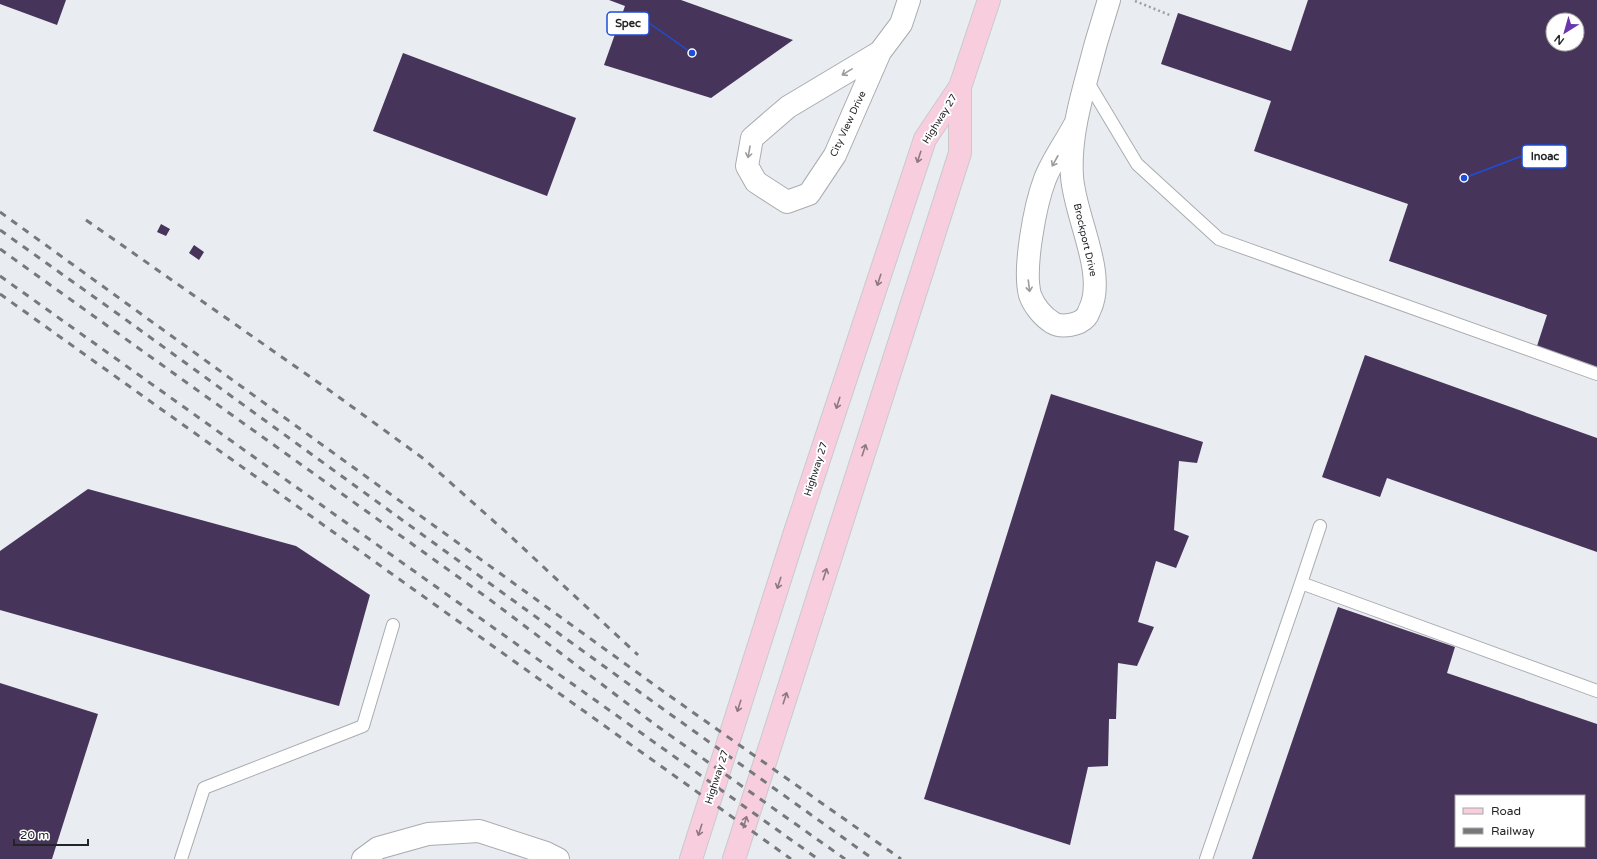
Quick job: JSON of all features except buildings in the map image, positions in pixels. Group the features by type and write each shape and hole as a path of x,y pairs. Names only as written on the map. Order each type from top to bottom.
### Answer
{"main road":[{"name":"Highway 27","path":"691,859 795,532 925,139 960,87 989,0"},
{"name":"Highway 27","path":"734,859 960,153 960,87"}],"street":[{"name":"City View Drive","path":"880,52 788,107 752,138 746,166 756,182 787,202 809,194 835,155 880,52 901,24 909,0"},
{"name":"Brockport Drive","path":"1074,126 1045,179 1032,228 1028,274 1031,296 1041,313 1054,324 1071,325 1087,317 1094,300 1095,283 1092,259 1079,212 1072,176 1074,126 1096,41 1109,0"},
{"path":"363,859 378,848 428,834 479,831 546,853 558,859"}],"lane":[{"path":"1086,79 1137,164 1220,239 1597,374"},
{"path":"1206,859 1320,526"},
{"path":"1301,583 1597,691"},
{"path":"181,859 204,788 362,726 393,625"}],"path":[{"path":"1135,2 1172,16"}],"railway":[{"path":"0,212 667,694 901,859"},
{"path":"86,220 329,390 424,459 507,533 638,655"},
{"path":"0,230 873,859"},
{"path":"0,249 489,599 657,726 845,859"},
{"path":"0,276 818,859"},
{"path":"0,294 791,859"}],"place":[{"name":"Spec","path":"692,53"},
{"name":"Inoac","path":"1464,178"}]}
